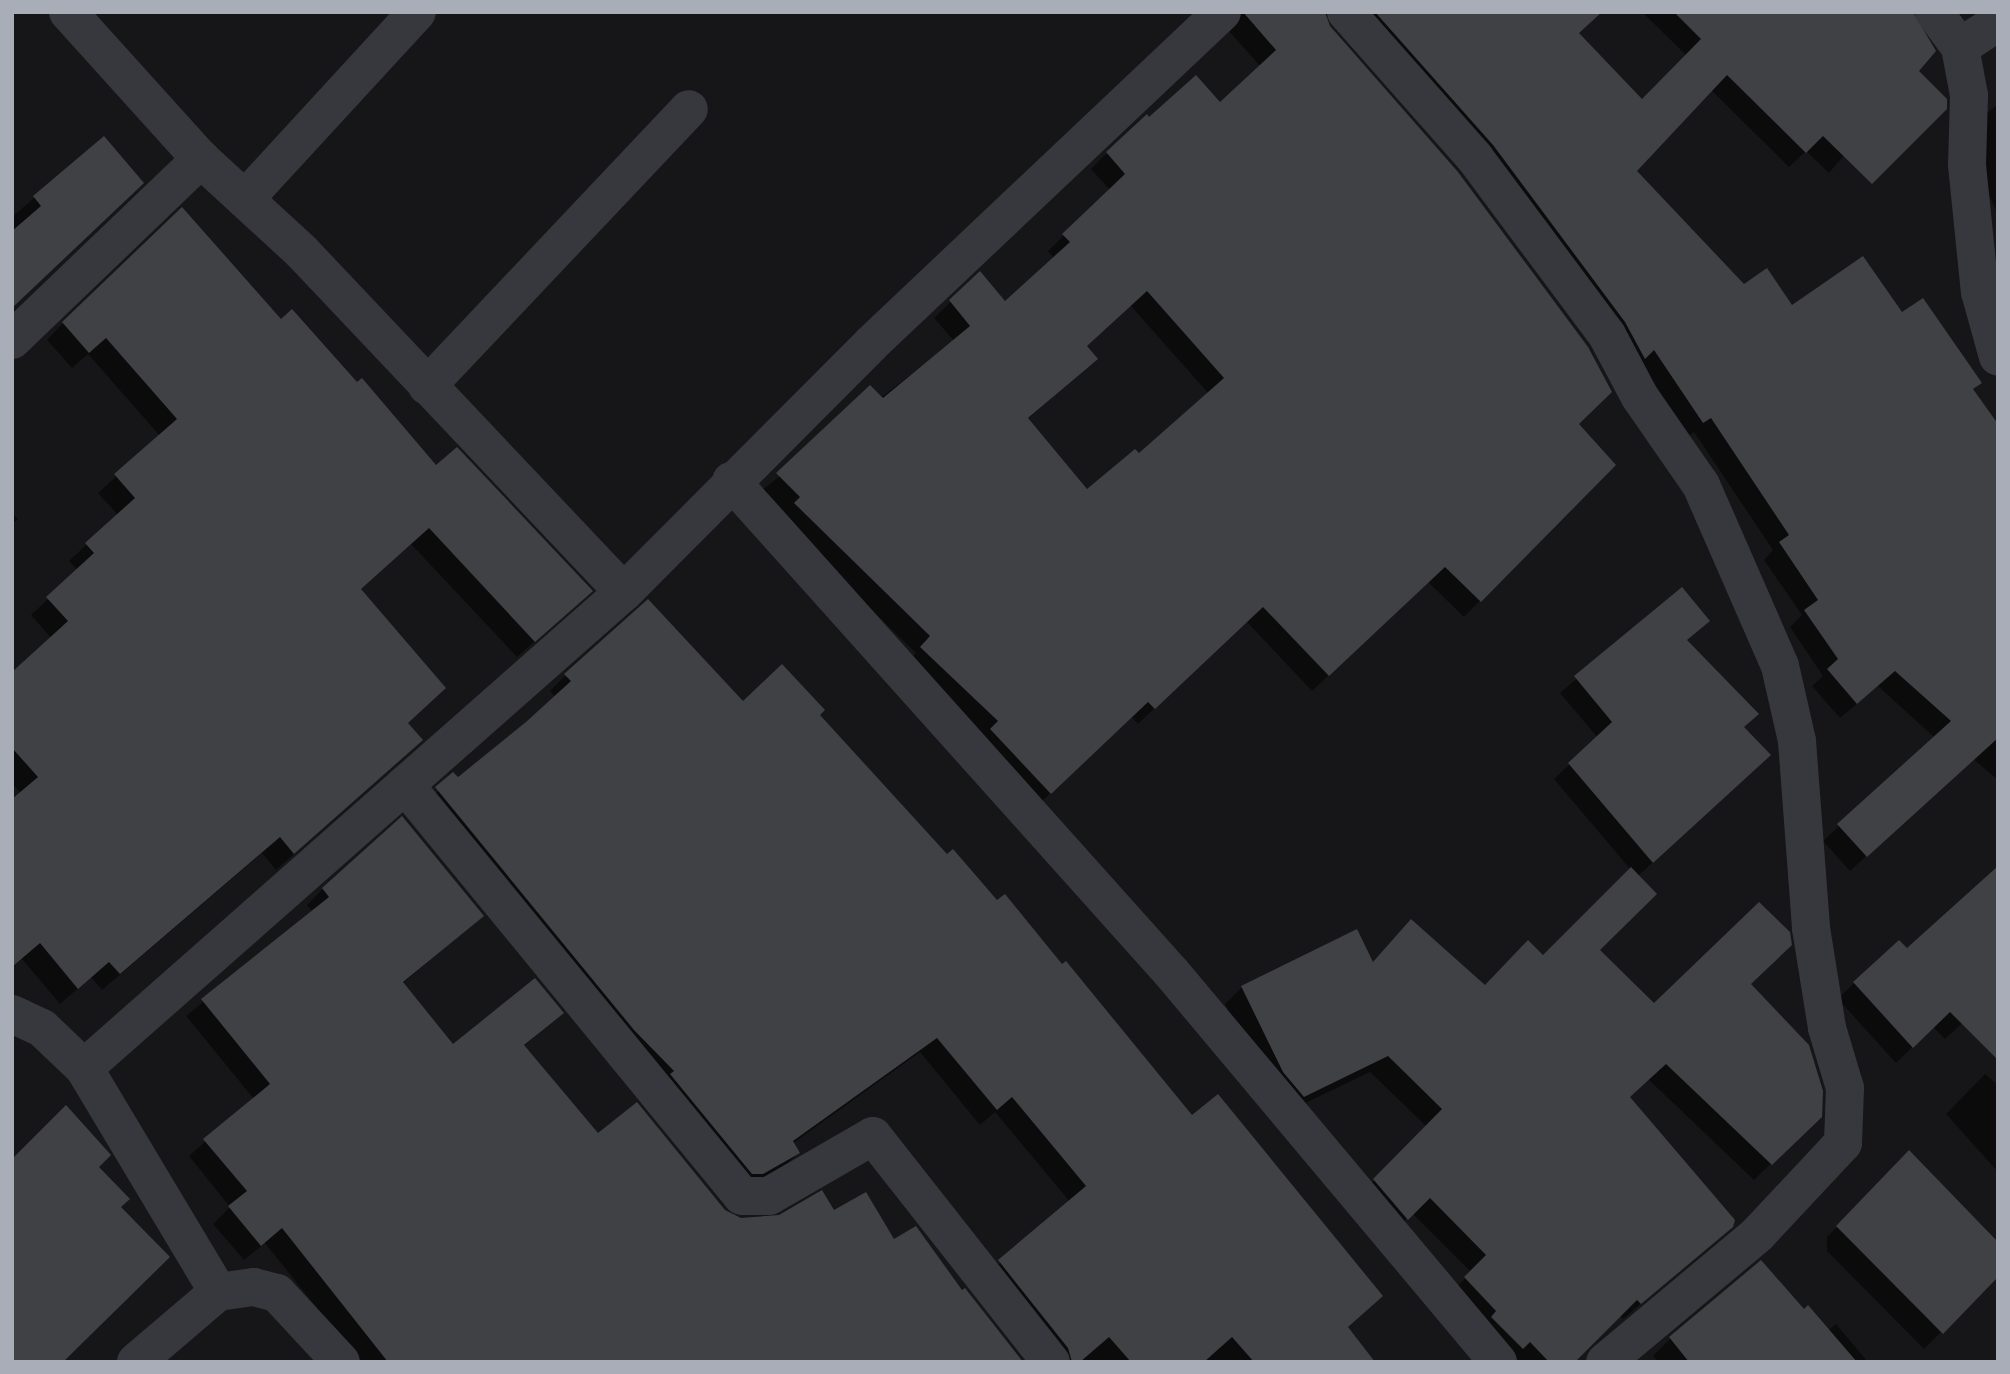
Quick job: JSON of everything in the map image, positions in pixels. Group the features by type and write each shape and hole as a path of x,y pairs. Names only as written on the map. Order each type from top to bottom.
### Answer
{"street":[{"path":"68,12 201,159 302,252 624,592"},
{"path":"244,199 417,12"},
{"path":"84,1068 624,592 731,481 1222,12"},
{"path":"1346,12 1475,158 1607,335 1640,397 1701,485 1780,666 1797,741 1811,928 1827,1028 1845,1088 1843,1143 1757,1235 1605,1362"},
{"path":"1934,12 1960,47 1969,95 1967,165 1980,292 1998,357"},
{"path":"1960,47 1998,22"},
{"path":"427,386 689,109"},
{"path":"12,340 201,159"},
{"path":"731,481 1171,972 1498,1362"},
{"path":"405,785 742,1196 769,1196 873,1136 1051,1362"},
{"path":"12,1014 42,1028 84,1068 218,1292"},
{"path":"136,1362 218,1292 254,1287 277,1293 341,1362"}],"building":[{"path":"1243,12 1325,12 1330,26 1458,172 1588,347 1612,392 1579,424 1616,465 1481,602 1445,567 1329,676 1263,607 1155,709 1148,702 1051,794 990,729 998,721 920,647 930,636 794,503 800,497 776,473 870,385 883,398 970,326 949,300 980,271 1005,301 1070,242 1062,234 1125,174 1106,152 1147,114 1149,117 1196,75 1220,102 1276,50","holes":["1147,291 1224,378 1139,453 1135,449 1087,489 1028,418 1098,359 1087,346"]},
{"path":"1375,12 1602,12 1579,33 1642,99 1701,39 1674,12 1913,12 1936,51 1919,71 1947,99 1947,109 1872,184 1823,136 1806,153 1727,75 1637,171 1744,284 1767,268 1792,305 1863,256 1902,312 1923,298 1982,383 1973,389 1998,424 1998,738 1867,857 1837,824 1951,721 1895,671 1857,704 1827,669 1838,659 1804,610 1818,600 1779,542 1789,535 1711,418 1703,423 1654,350 1645,359 1625,322 1493,145"},
{"path":"104,136 144,183 12,308 12,231 41,206 33,196"},
{"path":"182,207 281,319 292,309 357,382 362,378 436,465 457,447 593,591 535,642 429,528 361,589 446,688 408,723 423,740 294,854 280,837 120,974 109,962 78,989 40,943 12,967 12,799 38,777 12,748 12,672 68,621 46,597 94,553 85,543 135,498 114,474 177,419 106,338 89,353 62,322"},
{"path":"1682,587 1710,621 1687,640 1759,714 1744,727 1771,755 1653,863 1568,763 1612,722 1574,676"},
{"path":"648,599 743,701 782,664 825,710 820,715 947,854 953,849 997,900 1005,894 1062,964 1066,961 1192,1115 1218,1094 1383,1296 1348,1327 1375,1362 1254,1362 1232,1337 1204,1362 1131,1362 1109,1337 1080,1362 1072,1362 1068,1348 998,1260 1086,1186 1012,1097 997,1110 937,1038 793,1141 800,1153 763,1174 752,1174 670,1074 674,1071 634,1030 435,787 453,772 458,777 526,722 571,681 564,674"},
{"path":"402,816 484,916 403,982 453,1044 535,978 564,1013 524,1045 598,1133 637,1102 725,1210 741,1218 779,1215 822,1190 834,1210 866,1192 894,1239 916,1226 962,1290 965,1288 1023,1362 388,1362 282,1228 261,1246 228,1206 247,1191 203,1139 270,1084 201,999 329,897 322,888"},
{"path":"1998,866 1998,1060 1950,1012 1913,1048 1853,982 1899,940 1907,948"},
{"path":"1631,867 1657,894 1600,950 1654,1003 1759,902 1790,932 1792,945 1751,984 1809,1045 1823,1091 1822,1117 1772,1165 1666,1064 1630,1097 1735,1220 1733,1227 1641,1304 1637,1300 1575,1362 1549,1362 1530,1342 1523,1349 1491,1317 1496,1311 1464,1277 1486,1255 1430,1198 1408,1220 1373,1179 1442,1109 1388,1056 1304,1097 1283,1072 1241,986 1357,929 1373,962 1411,919 1485,985 1528,940 1543,955"},
{"path":"66,1105 111,1155 99,1167 130,1199 121,1207 170,1257 63,1362 12,1362 12,1159"},
{"path":"1909,1150 1998,1242 1998,1277 1943,1334 1836,1226"},
{"path":"1761,1260 1804,1309 1808,1305 1857,1362 1689,1362 1669,1337"}]}
